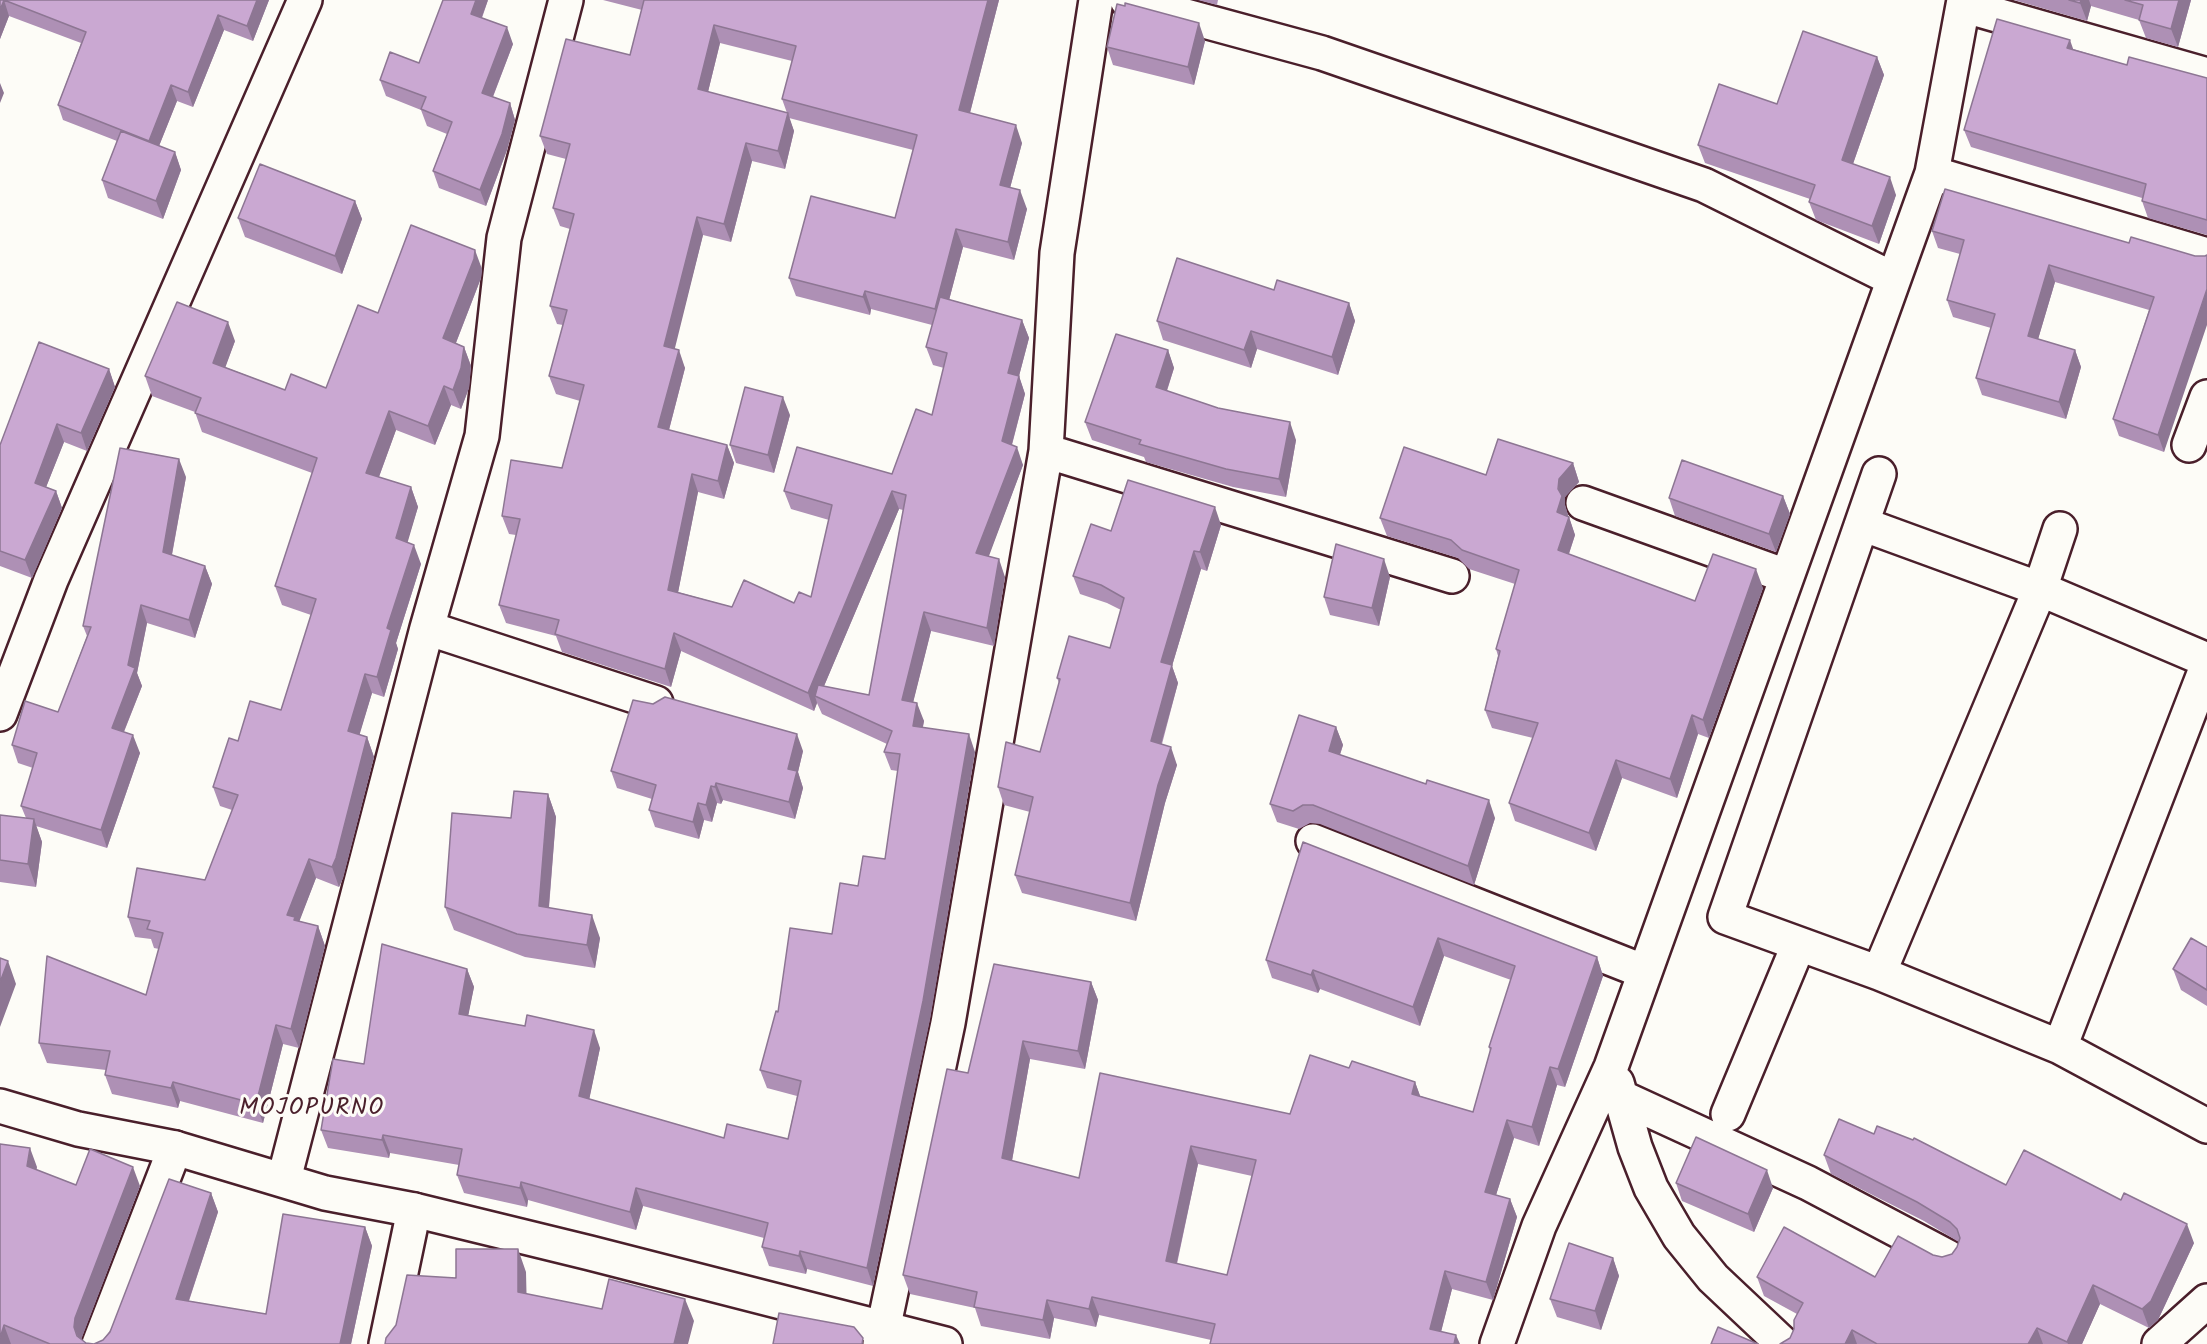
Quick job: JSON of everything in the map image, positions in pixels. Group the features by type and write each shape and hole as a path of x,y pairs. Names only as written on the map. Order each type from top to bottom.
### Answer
{"street":[{"path":"0,714 51,580 305,0"},
{"path":"284,1179 427,628 482,436 504,238 566,0"},
{"path":"882,1336 948,1023 1046,451 1057,253 1096,0"},
{"path":"1127,0 1322,53 1704,185 1893,279"},
{"path":"1497,1344 1539,1226 1611,1067 1932,173 1965,3 2207,75"},
{"path":"1932,173 2207,255"},
{"path":"2189,445 2207,397"},
{"path":"1046,451 1452,576"},
{"path":"1879,474 1725,918 1798,946 1879,973 2060,1047 2207,1126"},
{"path":"1583,503 1786,576"},
{"path":"1862,524 2040,589 2207,660"},
{"path":"1879,973 2040,589 2060,529"},
{"path":"427,628 656,703"},
{"path":"2060,1047 2207,666"},
{"path":"1313,841 1645,972"},
{"path":"1728,1114 1798,946"},
{"path":"1611,1067 1623,1098 1635,1148 1651,1188 1679,1236 1713,1278 1783,1344"},
{"path":"1623,1098 1808,1183 1948,1257"},
{"path":"0,1106 78,1129 175,1148 325,1192 414,1210 590,1253 827,1316 882,1336 945,1344"},
{"path":"99,1344 175,1148"},
{"path":"386,1344 414,1210"},
{"path":"2159,1344 2207,1301"}],"building":[{"path":"4,0 257,0 247,26 218,15 188,92 171,85 149,141 58,105 86,32"},
{"path":"443,0 476,0 471,14 507,27 482,93 510,103 502,134 480,190 433,171 452,122 421,109 426,97 380,80 390,52 419,63"},
{"path":"644,0 988,0 959,110 1016,125 1000,185 1020,190 1008,242 956,229 935,309 865,291 863,297 789,278 811,196 895,218 917,135 782,99 796,46 714,25 698,89 788,113 778,151 746,143 724,224 697,217 664,346 679,350 658,427 727,445 718,481 692,474 668,590 732,607 744,580 794,603 799,592 811,597 832,505 784,491 797,447 892,474 916,409 932,415 947,353 926,347 940,297 1022,320 1008,373 1019,376 1002,441 1017,447 976,553 999,559 987,628 924,612 902,700 917,703 913,726 969,734 923,1001 867,1268 800,1251 799,1256 762,1247 768,1223 636,1188 630,1212 521,1182 520,1188 457,1175 462,1149 383,1135 382,1140 321,1130 333,1059 364,1064 382,944 467,969 459,1014 525,1026 527,1015 594,1030 579,1096 724,1138 727,1124 788,1139 801,1081 760,1070 776,1011 778,1012 790,928 832,934 840,883 858,886 863,856 885,859 900,754 884,752 892,731 815,696 818,685 869,695 906,495 892,491 808,693 674,633 665,669 555,634 559,620 499,605 520,519 502,516 511,460 562,468 584,385 549,376 567,310 550,306 574,214 553,208 570,144 540,136 566,39 630,55"},
{"path":"2125,0 2179,0 2171,29 2139,20 2143,5"},
{"path":"1125,3 1199,23 1188,67 1107,47 1117,4 1125,6"},
{"path":"1997,19 2070,40 2067,48 2127,65 2129,57 2207,78 2207,220 2142,201 2146,184 1964,130"},
{"path":"1803,31 1877,57 1842,160 1890,177 1872,226 1809,202 1815,185 1698,145 1719,84 1777,104"},
{"path":"121,131 175,152 156,201 102,180"},
{"path":"260,164 355,201 335,256 238,218"},
{"path":"1945,189 2129,243 2131,237 2195,256 2207,255 2207,289 2158,435 2113,419 2154,297 2049,265 2028,336 2075,350 2059,402 1976,378 1995,314 1947,300 1964,240 1932,231"},
{"path":"411,225 475,250 474,259 443,338 464,347 461,368 453,390 444,386 428,426 389,411 366,473 411,487 396,538 414,545 387,628 391,630 377,677 365,674 348,731 367,737 336,858 332,867 309,859 287,915 295,917 294,920 318,926 291,1029 276,1025 256,1104 173,1082 171,1088 105,1075 110,1051 39,1043 47,956 146,995 163,933 147,929 150,921 128,917 137,868 205,880 238,795 213,787 229,738 238,741 250,701 281,710 316,599 275,586 317,458 195,413 201,398 145,376 177,302 228,322 213,363 285,390 291,374 326,388 358,305 378,313"},
{"path":"1177,258 1274,290 1277,280 1349,303 1332,357 1251,331 1244,350 1157,321"},
{"path":"1116,334 1168,350 1156,387 1218,408 1290,422 1279,479 1226,469 1139,444 1141,440 1085,422"},
{"path":"39,342 109,369 81,433 57,424 35,483 56,491 25,560 0,551 0,445"},
{"path":"745,387 783,397 768,455 730,445"},
{"path":"1498,439 1573,463 1559,479 1558,489 1562,496 1557,512 1569,517 1558,550 1695,601 1713,554 1756,569 1703,720 1692,715 1670,779 1616,760 1589,833 1509,803 1538,723 1485,710 1500,651 1496,649 1519,570 1462,550 1451,540 1380,518 1404,447 1486,475"},
{"path":"120,448 179,459 163,552 205,566 189,620 141,605 128,665 135,668 112,728 133,735 101,830 21,806 37,753 12,745 25,701 58,712 91,627 83,626"},
{"path":"1682,460 1783,496 1769,534 1669,498"},
{"path":"1128,480 1215,507 1200,552 1194,551 1161,662 1172,665 1151,741 1171,747 1158,785 1130,903 1015,875 1033,797 998,787 1006,742 1040,752 1069,636 1110,648 1124,598 1101,585 1073,576 1091,524 1111,531"},
{"path":"1336,544 1384,559 1372,608 1324,597"},
{"path":"665,697 797,734 788,769 797,771 789,802 716,783 715,787 711,786 706,805 698,803 693,822 649,810 656,785 611,771 633,700 653,704"},
{"path":"1299,715 1336,727 1329,751 1426,784 1427,780 1489,800 1468,866 1313,805 1303,805 1293,811 1270,804"},
{"path":"514,791 548,794 539,906 592,915 587,945 517,934 445,907 452,813 511,818"},
{"path":"0,815 34,819 28,864 0,860"},
{"path":"1303,842 1597,957 1558,1069 1550,1067 1532,1127 1507,1120 1485,1192 1510,1199 1486,1282 1445,1271 1430,1329 1456,1335 1454,1344 1210,1344 1215,1324 1092,1297 1089,1309 1047,1300 1043,1320 974,1307 977,1292 903,1275 947,1069 968,1073 994,964 1091,982 1078,1051 1023,1041 1002,1158 1079,1178 1100,1073 1290,1114 1310,1055 1349,1068 1352,1061 1415,1082 1412,1094 1473,1112 1491,1048 1489,1047 1515,966 1438,938 1413,1007 1313,970 1311,975 1266,960","holes":["1191,1146 1256,1160 1227,1275 1166,1261"]},
{"path":"2191,938 2207,947 2207,990 2173,969"},
{"path":"0,958 8,961 0,982"},
{"path":"1839,1119 1874,1134 1877,1126 1913,1140 1914,1138 2006,1185 2024,1150 2121,1200 2124,1193 2187,1224 2151,1301 2142,1309 2093,1285 2067,1342 2037,1328 2028,1344 1877,1344 1852,1330 1845,1344 1780,1344 1790,1338 1794,1329 1794,1320 1803,1303 1757,1277 1784,1227 1875,1277 1898,1236 1933,1255 1942,1257 1952,1254 1960,1238 1957,1229 1950,1222 1917,1202 1824,1155"},
{"path":"1696,1137 1767,1170 1748,1214 1676,1183"},
{"path":"0,1144 30,1148 27,1166 76,1185 90,1149 133,1167 75,1318 74,1327 77,1336 86,1343 94,1344 50,1344 4,1325 0,1338"},
{"path":"169,1179 211,1193 176,1299 266,1314 283,1214 365,1227 340,1344 94,1344 103,1340 110,1332"},
{"path":"1569,1243 1613,1258 1595,1311 1550,1299"},
{"path":"456,1249 518,1249 518,1292 602,1309 609,1279 685,1299 674,1344 385,1344 386,1338 396,1325 407,1275 456,1278"},
{"path":"779,1313 854,1327 863,1338 862,1344 773,1344"},
{"path":"1718,1327 1758,1344 1711,1344"}],"district":[{"name":"MOJOPURNO","path":"312,1110"}]}
